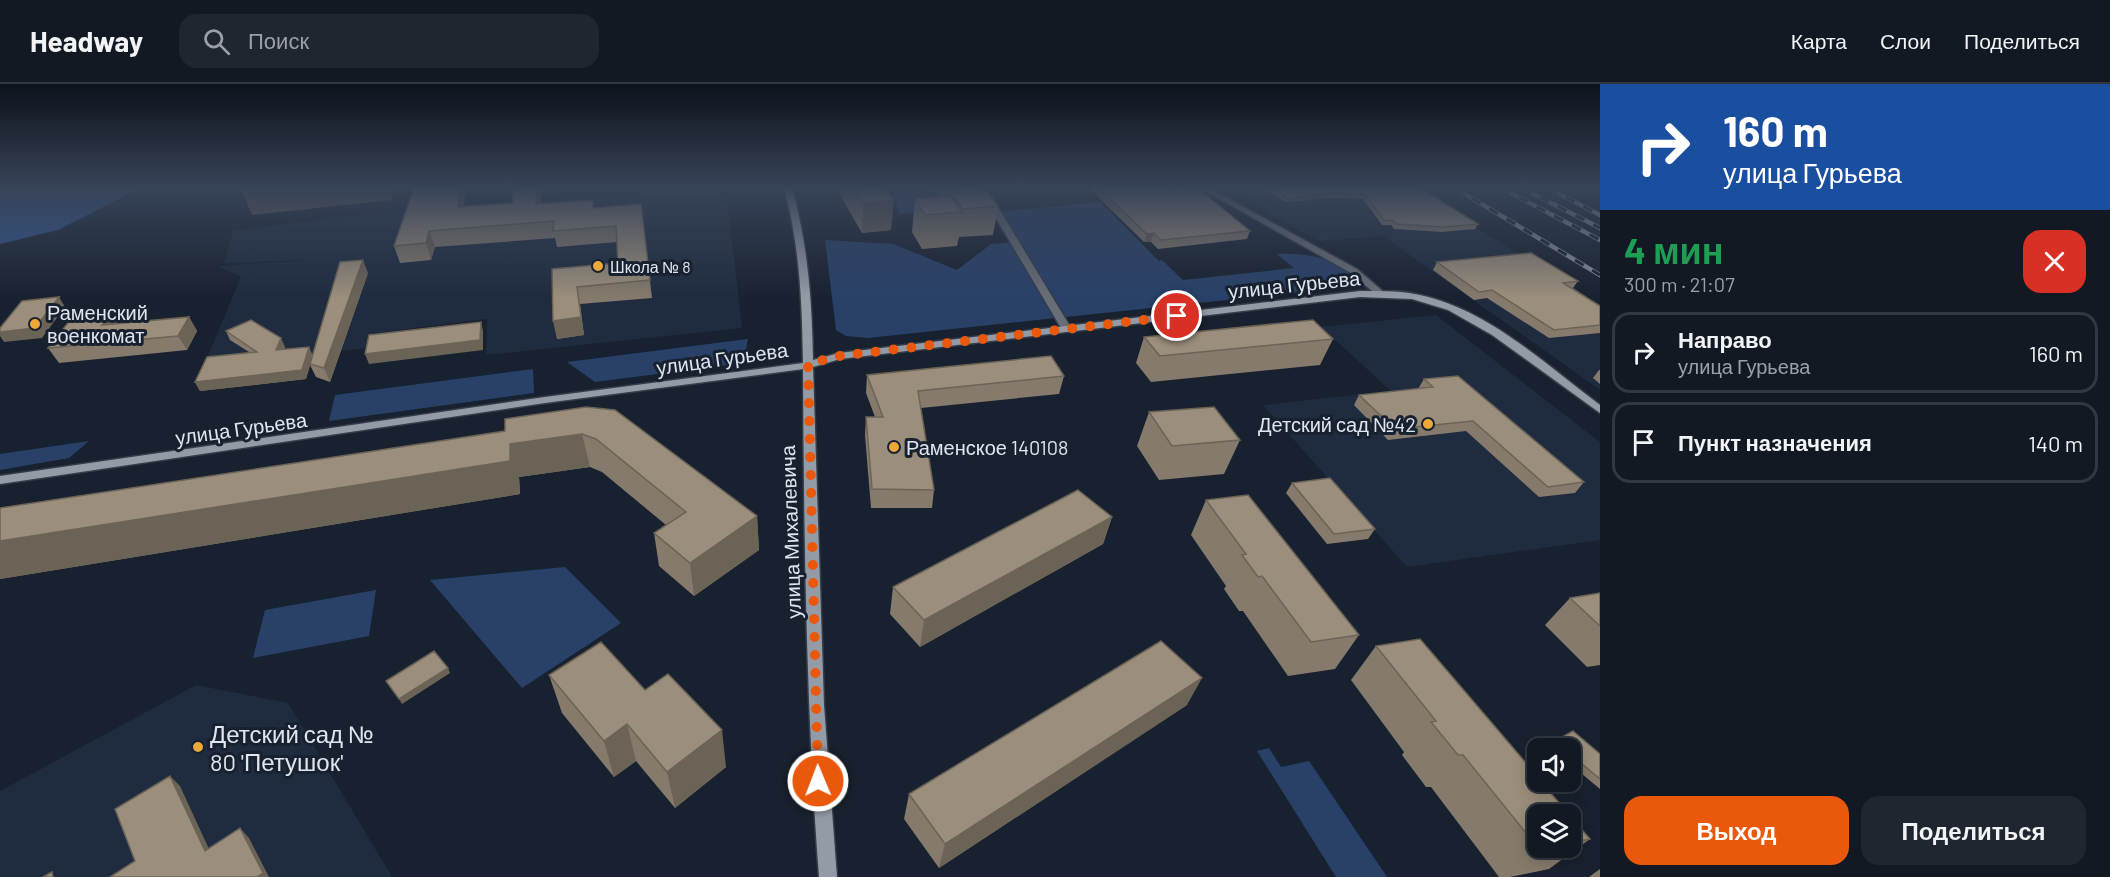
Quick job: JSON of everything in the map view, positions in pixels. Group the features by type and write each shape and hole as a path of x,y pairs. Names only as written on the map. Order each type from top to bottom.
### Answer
{"main road":[{"name":"улица Михалевича","path":"798,225 808,364 818,781 828,877"},
{"name":"улица Гурьева","path":"0,480 808,364 839,356 1066,328 1381,294 1417,297 1450,307 1484,326 1600,410"}],"street":[{"path":"1006,225 1066,328"},
{"path":"1271,225 1354,271 1381,294"}],"shaded area":[{"path":"0,225 68,225 58,230 0,244"},
{"name":"Школа № 8","path":"281,225 730,225 742,328 486,355 487,319 373,333 369,348 204,365 241,277 218,266 312,260 224,263 233,231"},
{"path":"1005,225 1123,225 1159,261 1162,260 1183,280 1294,268 1277,254 1298,254 1332,262 1350,273 1357,281 1349,287 868,338 846,336 836,330 825,240 893,244 957,270 991,244 1015,242"},
{"path":"1289,225 1472,225 1529,260 1600,315 1600,390 1383,236 1320,241"},
{"name":"Детский сад №42","path":"1436,315 1600,442 1600,540 1407,567 1263,405 1391,391 1321,327"},
{"path":"748,339 743,363 595,382 567,362"},
{"path":"533,369 534,393 329,421 335,395"},
{"path":"89,441 69,458 0,470 0,454"},
{"path":"565,567 621,623 522,688 430,580"},
{"path":"376,590 369,636 253,658 265,610"},
{"name":"Детский сад № 80 'Петушок'","path":"196,685 288,703 392,877 0,877 0,791"},
{"path":"1269,748 1281,767 1309,761 1387,877 1336,877 1257,751"}],"building":[{"path":"401,225 504,225 429,231 426,243 394,246"},
{"path":"554,225 643,225 650,280 577,287 581,317 553,321 552,269 618,263 616,226 553,231"},
{"path":"1138,225 1243,225 1250,231 1161,240 1154,233 1147,234"},
{"path":"1412,225 1467,225 1444,227"},
{"path":"1531,253 1578,281 1563,283 1600,306 1600,325 1554,330 1492,290 1479,292 1437,262"},
{"path":"363,260 324,368 310,364 340,262"},
{"path":"59,297 35,328 0,332 0,328 22,301"},
{"path":"112,311 102,325 189,317 178,336 48,348 75,314"},
{"path":"251,320 281,338 276,350 309,347 302,370 195,382 207,357 257,352 226,331"},
{"path":"1313,320 1333,339 1160,356 1144,337"},
{"path":"481,322 480,340 365,354 369,335"},
{"path":"1051,356 1064,376 918,391 934,490 872,489 866,417 883,417 867,375"},
{"path":"1458,376 1584,482 1548,487 1473,421 1395,429 1359,395 1433,387 1424,379"},
{"path":"586,407 615,410 757,516 690,563 654,533 686,512 596,439 582,434 510,444 510,461 0,541 0,508 505,431 505,419"},
{"path":"1214,407 1240,440 1172,446 1149,412"},
{"path":"1330,478 1375,529 1334,534 1292,483"},
{"path":"1078,490 1112,517 924,620 893,587"},
{"path":"1248,495 1359,635 1311,642 1262,576 1258,577 1242,555 1246,554 1206,500"},
{"path":"1600,593 1600,626 1570,598"},
{"path":"1420,639 1527,764 1527,792 1550,792 1560,804 1527,804 1527,834 1463,755 1458,755 1431,722 1436,721 1376,646"},
{"path":"1161,641 1202,678 945,844 909,794"},
{"path":"601,642 645,690 668,674 722,730 667,772 627,724 604,741 549,675"},
{"path":"434,651 448,668 399,699 386,681"},
{"path":"1573,731 1600,754 1600,779 1581,763 1581,738 1560,738"},
{"path":"170,776 205,851 240,828 263,873 257,877 110,877 135,861 115,809"},
{"path":"1581,829 1590,839 1581,841"},
{"path":"52,872 53,877 43,877"}],"railway":[{"path":"1517,225 1600,275"},
{"path":"1571,225 1600,240"},
{"path":"1594,225 1600,228"}],"place":[{"name":"Школа № 8","path":"598,266"},
{"name":"Раменский военкомат","path":"35,324"},
{"name":"Детский сад №42","path":"1428,424"},
{"name":"Раменское 140108","path":"894,447"},
{"name":"Детский сад № 80 'Петушок'","path":"198,747"}],"route":[{"path":"818,781 808,364 839,356 1177,316"}]}
